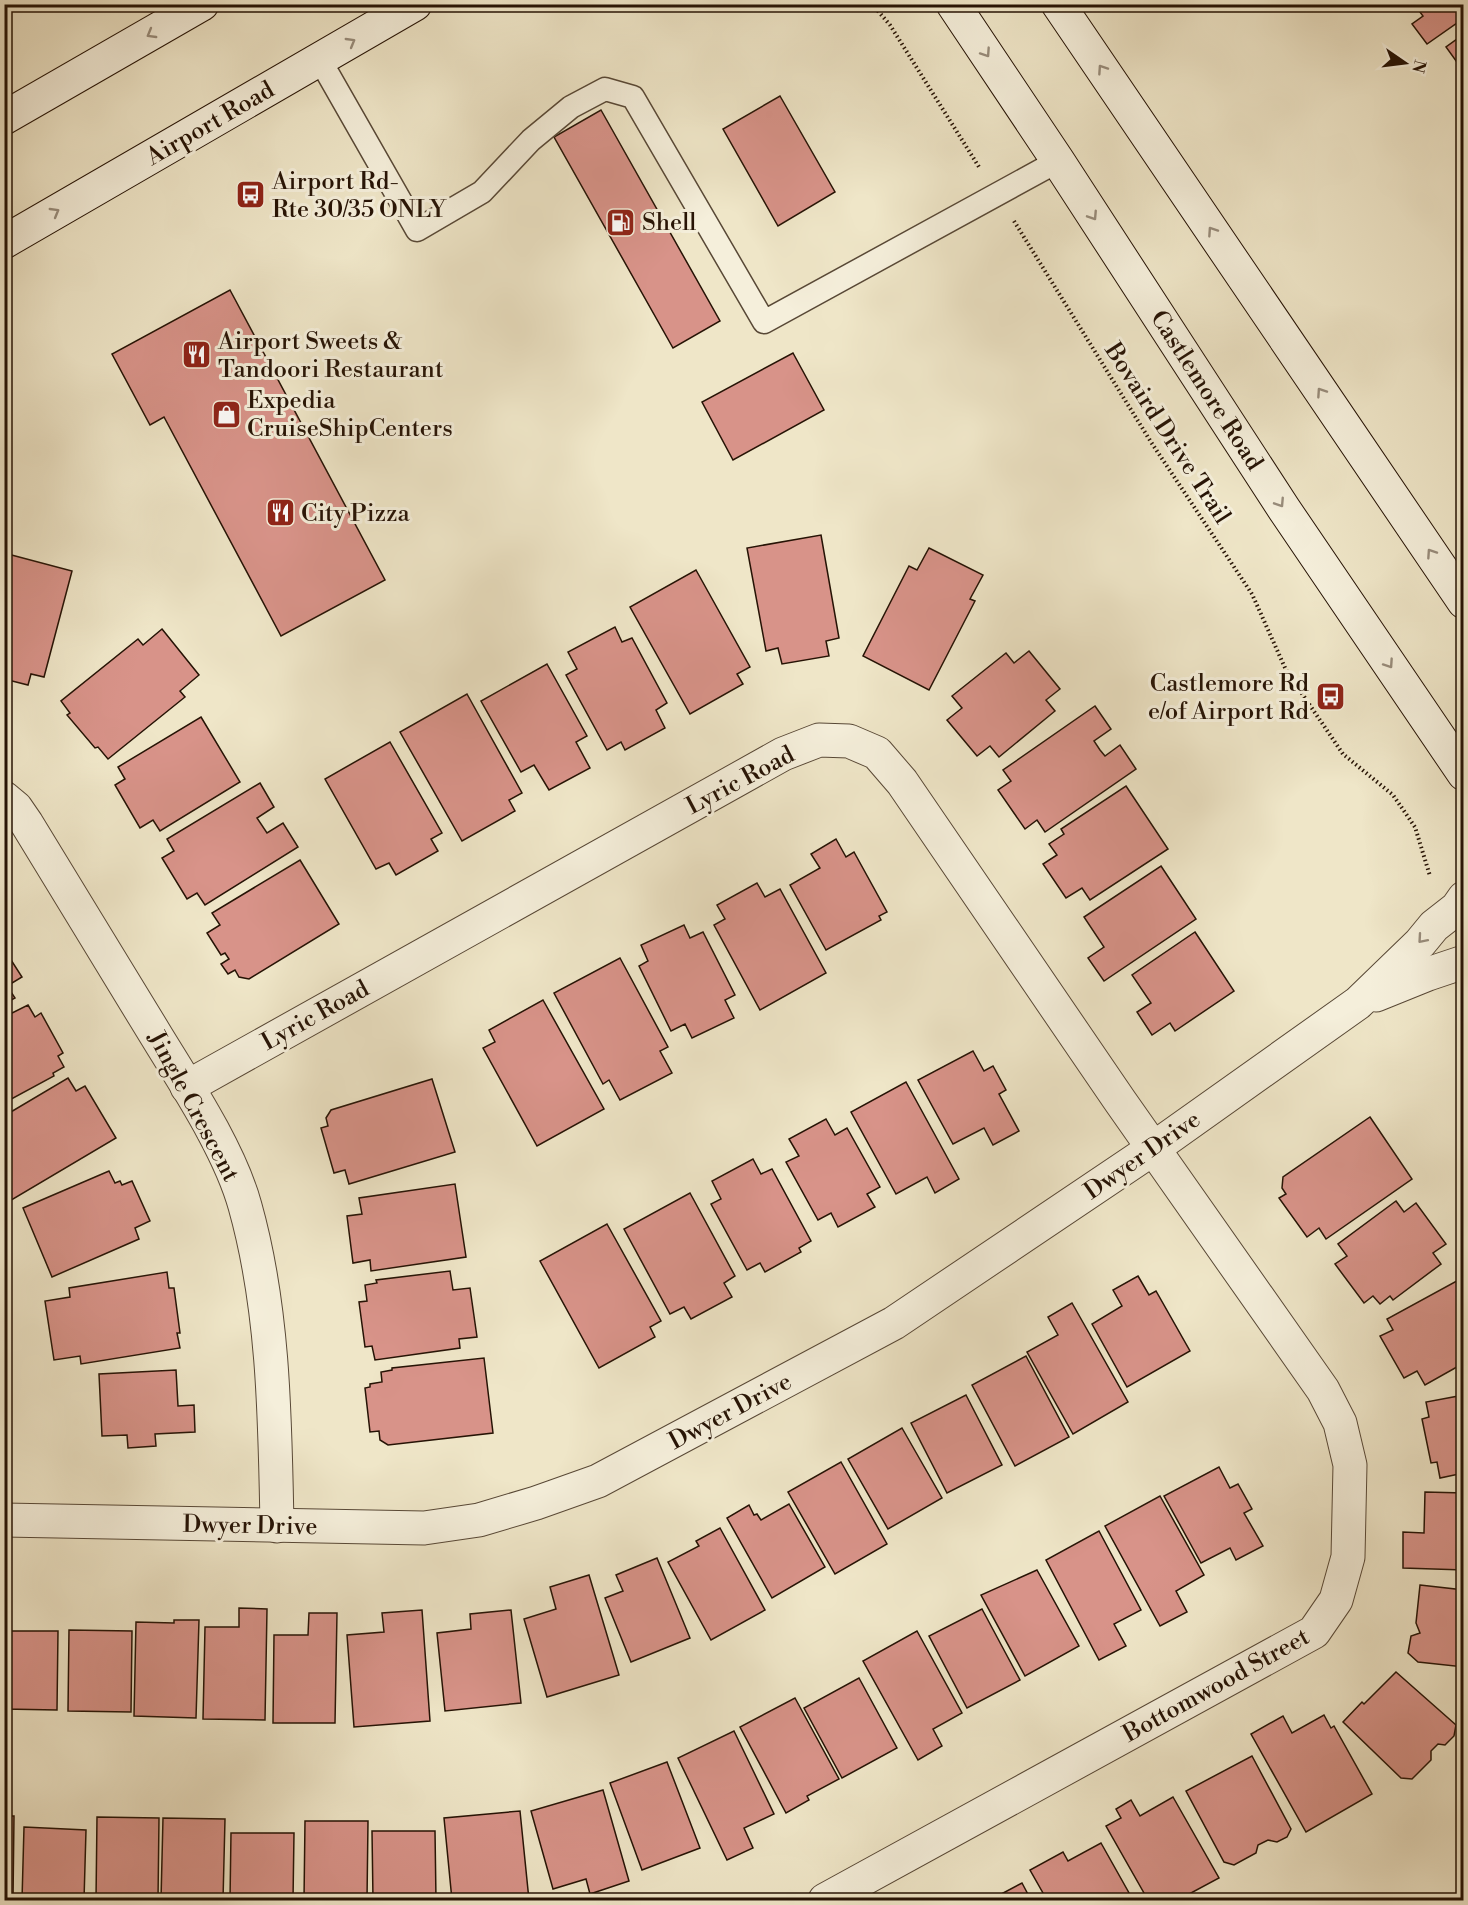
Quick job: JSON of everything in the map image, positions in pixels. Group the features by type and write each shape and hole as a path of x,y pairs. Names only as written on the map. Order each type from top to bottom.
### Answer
{"street":[{"path":"4,118 202,4"},
{"name":"Airport Road","path":"4,242 415,4"},
{"name":"Castlemore Road","path":"953,4 1284,509 1464,774"},
{"path":"1058,4 1464,602"},
{"name":"Lyric Road","path":"188,1087 783,754 819,740 849,741 877,753 902,782 1154,1148"},
{"name":"Jingle Crescent","path":"4,798 16,808 27,824 188,1087 226,1158 245,1205 272,1361 278,1526"},
{"name":"Dwyer Drive","path":"4,1520 424,1528 479,1520 598,1481 894,1323 1154,1148 1358,1003 1464,898"},
{"name":"Dwyer Drive","path":"1358,1003 1464,962"},
{"name":"Bottomwood Street","path":"825,1900 1314,1632 1336,1600 1347,1557 1350,1465 1340,1423 1323,1390 1154,1148"}],"lane":[{"path":"320,60 417,230 482,192 531,140 571,107 605,89 633,97 764,322 1058,161"}],"path":[{"name":"Bovaird Drive Trail","path":"873,4 890,25 1151,442 1252,594 1286,669 1343,754 1393,795 1415,827 1430,876"}],"building":[{"path":"1414,4 1464,4 1464,18 1427,44 1412,24 1423,16"},
{"path":"1464,34 1464,72 1446,47"},
{"path":"780,96 835,192 778,226 723,129"},
{"path":"601,110 720,321 673,348 554,137"},
{"path":"230,290 385,580 281,636 164,417 150,425 112,354"},
{"path":"793,353 824,410 733,460 702,402"},
{"path":"821,535 839,638 826,641 829,656 782,664 778,648 766,651 747,548"},
{"path":"929,548 983,575 970,599 975,601 929,690 863,656 909,566 917,570"},
{"path":"4,553 72,571 44,677 31,674 28,685 4,679"},
{"path":"696,570 750,667 737,674 743,684 690,714 630,607"},
{"path":"615,627 622,642 632,638 667,703 656,710 665,728 625,750 621,742 607,750 566,675 577,669 568,652"},
{"path":"162,629 199,675 180,691 185,697 108,759 98,747 95,748 67,715 70,713 61,701 138,639 143,645"},
{"path":"1029,651 1060,689 1046,700 1055,711 999,757 990,746 977,756 947,720 962,708 952,696 1006,653 1014,663"},
{"path":"547,664 587,736 576,742 590,768 549,790 534,765 521,772 481,701"},
{"path":"467,694 522,793 509,800 515,811 462,841 400,732"},
{"path":"1095,706 1111,729 1094,741 1105,756 1120,745 1136,769 1045,832 1037,820 1025,829 998,790 1011,781 1003,770"},
{"path":"201,717 240,782 160,831 153,820 140,828 115,785 125,779 118,767"},
{"path":"390,742 442,833 431,839 438,851 396,875 389,863 376,869 325,779"},
{"path":"260,783 274,807 257,818 267,833 283,823 298,847 205,905 197,893 187,899 162,858 174,851 167,839"},
{"path":"1126,786 1168,849 1090,900 1082,888 1066,898 1043,864 1057,855 1049,844 1064,834 1061,829"},
{"path":"836,839 846,857 854,852 887,912 879,916 881,920 826,950 790,885 820,868 811,854"},
{"path":"300,860 339,924 249,979 239,977 235,970 228,974 221,964 229,959 225,953 221,955 207,933 220,925 212,913"},
{"path":"1161,866 1196,919 1104,981 1088,958 1104,947 1084,917"},
{"path":"757,883 765,897 780,889 826,973 760,1010 714,925 725,919 717,905"},
{"path":"684,925 690,938 703,932 735,995 725,1000 734,1018 692,1038 685,1024 671,1031 639,966 648,961 641,945"},
{"path":"1195,932 1234,991 1175,1031 1170,1023 1152,1035 1137,1012 1151,1003 1132,975"},
{"path":"4,949 22,977 7,986 15,998 4,1004"},
{"path":"620,958 668,1047 660,1051 672,1073 620,1100 609,1080 603,1084 554,993"},
{"path":"543,1000 604,1109 537,1146 483,1048 495,1042 489,1030"},
{"path":"28,1005 35,1017 41,1013 63,1053 58,1056 64,1067 53,1073 54,1076 4,1103 4,1017"},
{"path":"973,1051 984,1071 993,1066 1006,1090 999,1094 1019,1131 993,1145 984,1128 953,1144 918,1080"},
{"path":"68,1078 76,1091 85,1086 116,1138 8,1202 4,1195 4,1116"},
{"path":"432,1079 455,1152 349,1184 345,1170 334,1173 321,1128 328,1126 326,1118 331,1110"},
{"path":"906,1082 959,1179 935,1193 927,1177 896,1194 851,1112"},
{"path":"1370,1117 1412,1179 1326,1239 1319,1228 1307,1237 1279,1198 1286,1194 1282,1188 1283,1177"},
{"path":"826,1119 835,1135 847,1128 880,1187 867,1194 875,1207 838,1227 831,1213 818,1220 786,1162 799,1156 789,1139"},
{"path":"753,1159 761,1174 772,1169 811,1241 799,1248 801,1252 765,1272 760,1263 747,1270 711,1204 721,1199 712,1181"},
{"path":"109,1171 115,1183 120,1181 122,1185 132,1181 150,1221 135,1228 139,1239 52,1277 23,1208"},
{"path":"455,1184 466,1257 371,1271 370,1260 353,1263 347,1216 362,1214 359,1198"},
{"path":"690,1193 735,1276 724,1283 732,1297 691,1319 684,1307 670,1314 624,1229"},
{"path":"1396,1201 1404,1212 1416,1203 1446,1244 1433,1253 1441,1264 1393,1300 1390,1296 1380,1304 1373,1296 1364,1303 1335,1264 1347,1256 1338,1244"},
{"path":"607,1224 661,1321 650,1327 655,1337 599,1368 540,1261"},
{"path":"450,1271 453,1290 470,1288 477,1337 459,1339 460,1348 375,1360 372,1346 365,1347 359,1302 367,1301 365,1285 377,1283 376,1280"},
{"path":"167,1272 169,1288 174,1288 180,1348 81,1364 80,1356 54,1360 45,1301 70,1297 69,1288"},
{"path":"1138,1276 1149,1295 1156,1291 1190,1351 1127,1387 1092,1324 1122,1306 1113,1290"},
{"path":"1464,1277 1464,1363 1425,1385 1417,1371 1404,1378 1380,1336 1393,1330 1387,1319"},
{"path":"1072,1303 1128,1402 1073,1434 1027,1352 1058,1335 1048,1317"},
{"path":"1026,1356 1069,1437 1015,1466 972,1385"},
{"path":"484,1358 493,1433 388,1445 380,1440 379,1431 370,1432 365,1388 370,1387 370,1384 382,1382 381,1372 392,1370 392,1368"},
{"path":"176,1370 178,1406 194,1405 195,1432 155,1434 156,1446 128,1448 127,1435 102,1436 99,1374"},
{"path":"966,1395 1002,1465 947,1493 911,1423"},
{"path":"1464,1395 1464,1473 1440,1478 1437,1462 1431,1463 1422,1419 1429,1417 1426,1402"},
{"path":"902,1428 942,1498 888,1529 848,1459"},
{"path":"841,1462 887,1544 835,1574 788,1492"},
{"path":"1219,1467 1230,1488 1238,1484 1252,1509 1244,1513 1263,1546 1236,1560 1230,1548 1201,1563 1164,1496"},
{"path":"1425,1492 1464,1493 1464,1570 1403,1568 1403,1532 1424,1533"},
{"path":"1160,1496 1204,1575 1176,1591 1187,1612 1160,1626 1105,1526"},
{"path":"789,1504 825,1567 772,1598 727,1518 749,1505 754,1515 757,1514 761,1520"},
{"path":"720,1528 765,1610 711,1640 668,1562 699,1546 696,1541"},
{"path":"1099,1531 1141,1610 1114,1624 1126,1646 1099,1660 1046,1560"},
{"path":"657,1558 690,1638 631,1662 605,1598 623,1591 616,1575"},
{"path":"1037,1570 1079,1646 1025,1676 981,1595"},
{"path":"589,1575 619,1675 547,1697 524,1619 556,1609 550,1587"},
{"path":"1420,1585 1464,1590 1464,1667 1418,1662 1408,1653 1411,1636 1420,1633 1416,1623"},
{"path":"239,1608 267,1609 265,1720 203,1719 205,1627 239,1627"},
{"path":"982,1609 1020,1680 967,1708 929,1636"},
{"path":"422,1610 430,1721 354,1727 347,1635 384,1632 382,1613"},
{"path":"511,1610 521,1703 445,1711 437,1633 471,1629 470,1614"},
{"path":"309,1613 337,1613 335,1723 273,1723 274,1635 308,1635"},
{"path":"174,1620 199,1620 196,1718 134,1716 136,1622 174,1623"},
{"path":"69,1630 132,1631 131,1712 68,1711"},
{"path":"4,1631 58,1631 57,1710 4,1709"},
{"path":"917,1631 962,1713 933,1729 942,1746 918,1760 863,1661"},
{"path":"1396,1672 1456,1725 1454,1736 1445,1745 1438,1744 1431,1751 1431,1760 1412,1779 1401,1778 1343,1722"},
{"path":"859,1678 897,1748 842,1778 804,1708"},
{"path":"795,1698 839,1779 807,1796 809,1800 786,1813 740,1727"},
{"path":"1324,1715 1331,1728 1334,1726 1372,1794 1306,1832 1251,1734 1283,1716 1292,1733"},
{"path":"734,1731 774,1814 744,1828 753,1848 727,1860 678,1758"},
{"path":"1252,1756 1291,1829 1287,1837 1277,1842 1268,1840 1258,1845 1256,1853 1234,1865 1224,1862 1186,1791"},
{"path":"667,1762 700,1848 642,1870 610,1783"},
{"path":"603,1790 629,1881 590,1894 586,1879 553,1889 531,1811"},
{"path":"1173,1797 1219,1878 1178,1900 1148,1900 1106,1826 1121,1818 1116,1809 1131,1800 1140,1816"},
{"path":"520,1811 529,1900 452,1900 444,1818"},
{"path":"4,1816 14,1816 13,1900 4,1900"},
{"path":"97,1817 159,1818 158,1900 96,1900"},
{"path":"163,1818 225,1819 223,1900 161,1900"},
{"path":"305,1821 368,1821 367,1900 304,1900"},
{"path":"24,1827 86,1830 84,1900 22,1900"},
{"path":"372,1831 435,1831 436,1900 373,1900"},
{"path":"231,1833 294,1833 293,1900 230,1900"},
{"path":"1101,1843 1133,1900 1047,1900 1030,1870 1063,1852 1068,1861"},
{"path":"1022,1883 1031,1900 990,1900"}],"place":[{"name":"Airport Rd- Rte 30/35 ONLY","path":"251,195"},
{"name":"Shell","path":"621,222"},
{"name":"Airport Sweets & Tandoori Restaurant","path":"197,355"},
{"name":"Expedia CruiseShipCenters","path":"226,414"},
{"name":"City Pizza","path":"280,513"},
{"name":"Castlemore Rd e/of Airport Rd","path":"1330,697"}]}
